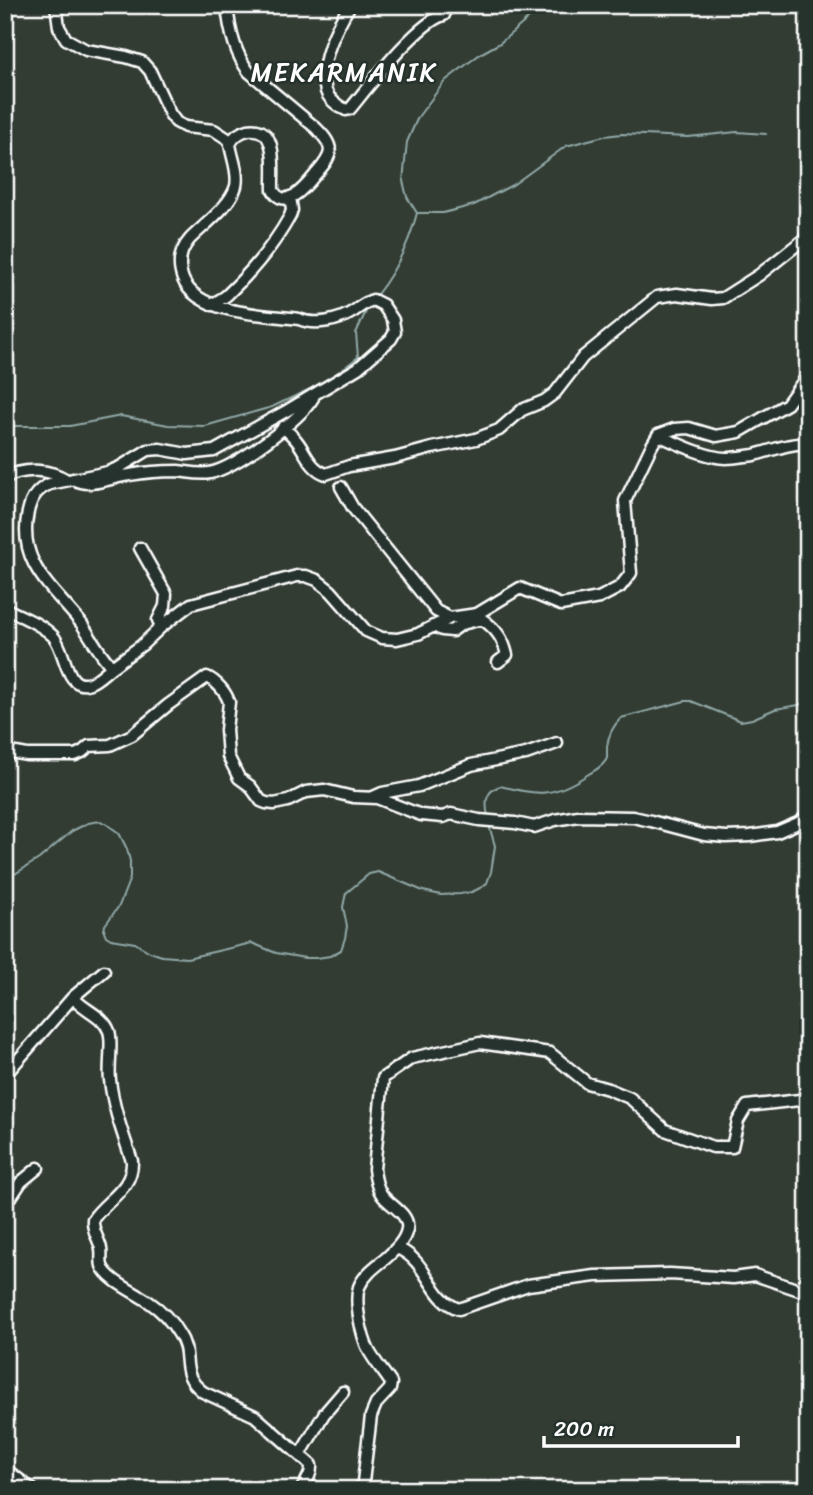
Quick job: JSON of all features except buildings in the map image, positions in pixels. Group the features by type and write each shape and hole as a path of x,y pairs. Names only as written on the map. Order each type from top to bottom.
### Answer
{"street":[{"path":"56,5 59,27 66,39 86,50 142,62 150,71 176,122 185,127 214,130 231,141"},
{"path":"112,667 37,569 28,553 26,527 34,495 44,486 115,469 148,450 160,449 187,454 214,451 358,369 391,339 395,331 394,323 383,305 377,301 370,300 335,320 306,323 299,319 212,305 186,287 180,272 182,250 234,191 236,177 231,141 236,135 246,130 257,130 271,143 272,186 274,193 280,197 290,197 300,191 327,160 330,151 329,145 316,128 244,65 236,47 227,5"},
{"path":"350,5 332,39 324,76 329,96 346,110 425,25 444,15"},
{"path":"212,305 227,296 260,262 290,216 290,197"},
{"path":"283,427 297,440 313,466 326,474 349,466 476,439 499,430 522,410 555,393 583,357 657,296 677,294 723,298 759,275 808,236"},
{"path":"5,608 44,629 56,639 63,652 69,675 80,684 97,679 191,604 297,576 317,580 331,591 366,631 382,638 397,639 418,634 450,618 477,614 520,588 561,605 599,598 621,587 631,573 625,501 658,435 674,429 689,428 716,436 739,432 787,404 808,374"},
{"path":"5,478 16,473 36,471 53,473 87,484 131,474 167,471 208,473 231,465 248,454 309,404 313,394"},
{"path":"658,435 725,458 752,455 794,444 808,444"},
{"path":"341,487 353,508 436,611 450,618"},
{"path":"140,548 166,594 165,606 158,620 161,627"},
{"path":"433,626 452,631 462,624 482,619 494,628 503,640 507,655 498,662"},
{"path":"5,751 27,755 75,755 89,746 118,743 206,677 211,678 221,688 229,702 226,730 228,756 232,766 239,778 250,786 261,801 274,804 288,801 306,792 324,790 354,797 381,799 417,815 443,817 451,814 534,827 578,816 633,817 704,835 726,837 766,834 802,826 808,817"},
{"path":"369,799 382,793 419,786 471,765 526,754 557,743"},
{"path":"5,1075 73,997 104,971"},
{"path":"73,997 103,1022 111,1036 109,1061 114,1104 132,1161 126,1185 93,1219 94,1233 102,1247 102,1265 110,1276 150,1303 172,1324 185,1347 187,1372 195,1386 255,1416 311,1465 312,1470 301,1490"},
{"path":"362,1490 371,1416 376,1404 390,1389 391,1383 369,1351 358,1308 359,1288 367,1274 397,1248 407,1232 404,1216 383,1196 374,1170 383,1078 412,1058 480,1043 550,1053 587,1083 630,1097 665,1130 713,1147 732,1147 738,1121 747,1106 808,1099"},
{"path":"5,1202 21,1182 38,1168"},
{"path":"397,1248 411,1255 439,1294 451,1306 459,1309 528,1284 595,1276 670,1274 733,1278 755,1275 808,1293"},
{"path":"300,1455 324,1414 343,1392"},
{"path":"5,1469 33,1490"}],"waterway":[{"path":"375,297 400,257 417,213 407,197 403,181 407,142 418,117 445,81 480,54 500,43 544,5"},
{"path":"417,213 443,213 474,205 514,184 566,146 604,136 622,134 688,137 737,132 766,134"},
{"path":"5,426 70,426 121,416 168,425 205,426 272,407 329,380 358,357 356,333 368,307"},
{"path":"488,816 487,798 495,788 500,786 535,793 554,791 598,768 607,758 610,735 621,718 691,701 741,721 775,709 799,705 808,699"},
{"path":"5,880 39,859 72,831 88,823 100,821 119,833 130,861 130,878 119,906 105,925 106,936 135,943 162,956 187,958 252,943 276,953 317,958 330,956 341,950 347,926 343,907 346,893 369,874 378,872 423,891 441,895 472,892 482,887 487,883 491,872 495,846 489,825"}],"district":[{"name":"MEKARMANIK","path":"344,72"}]}
